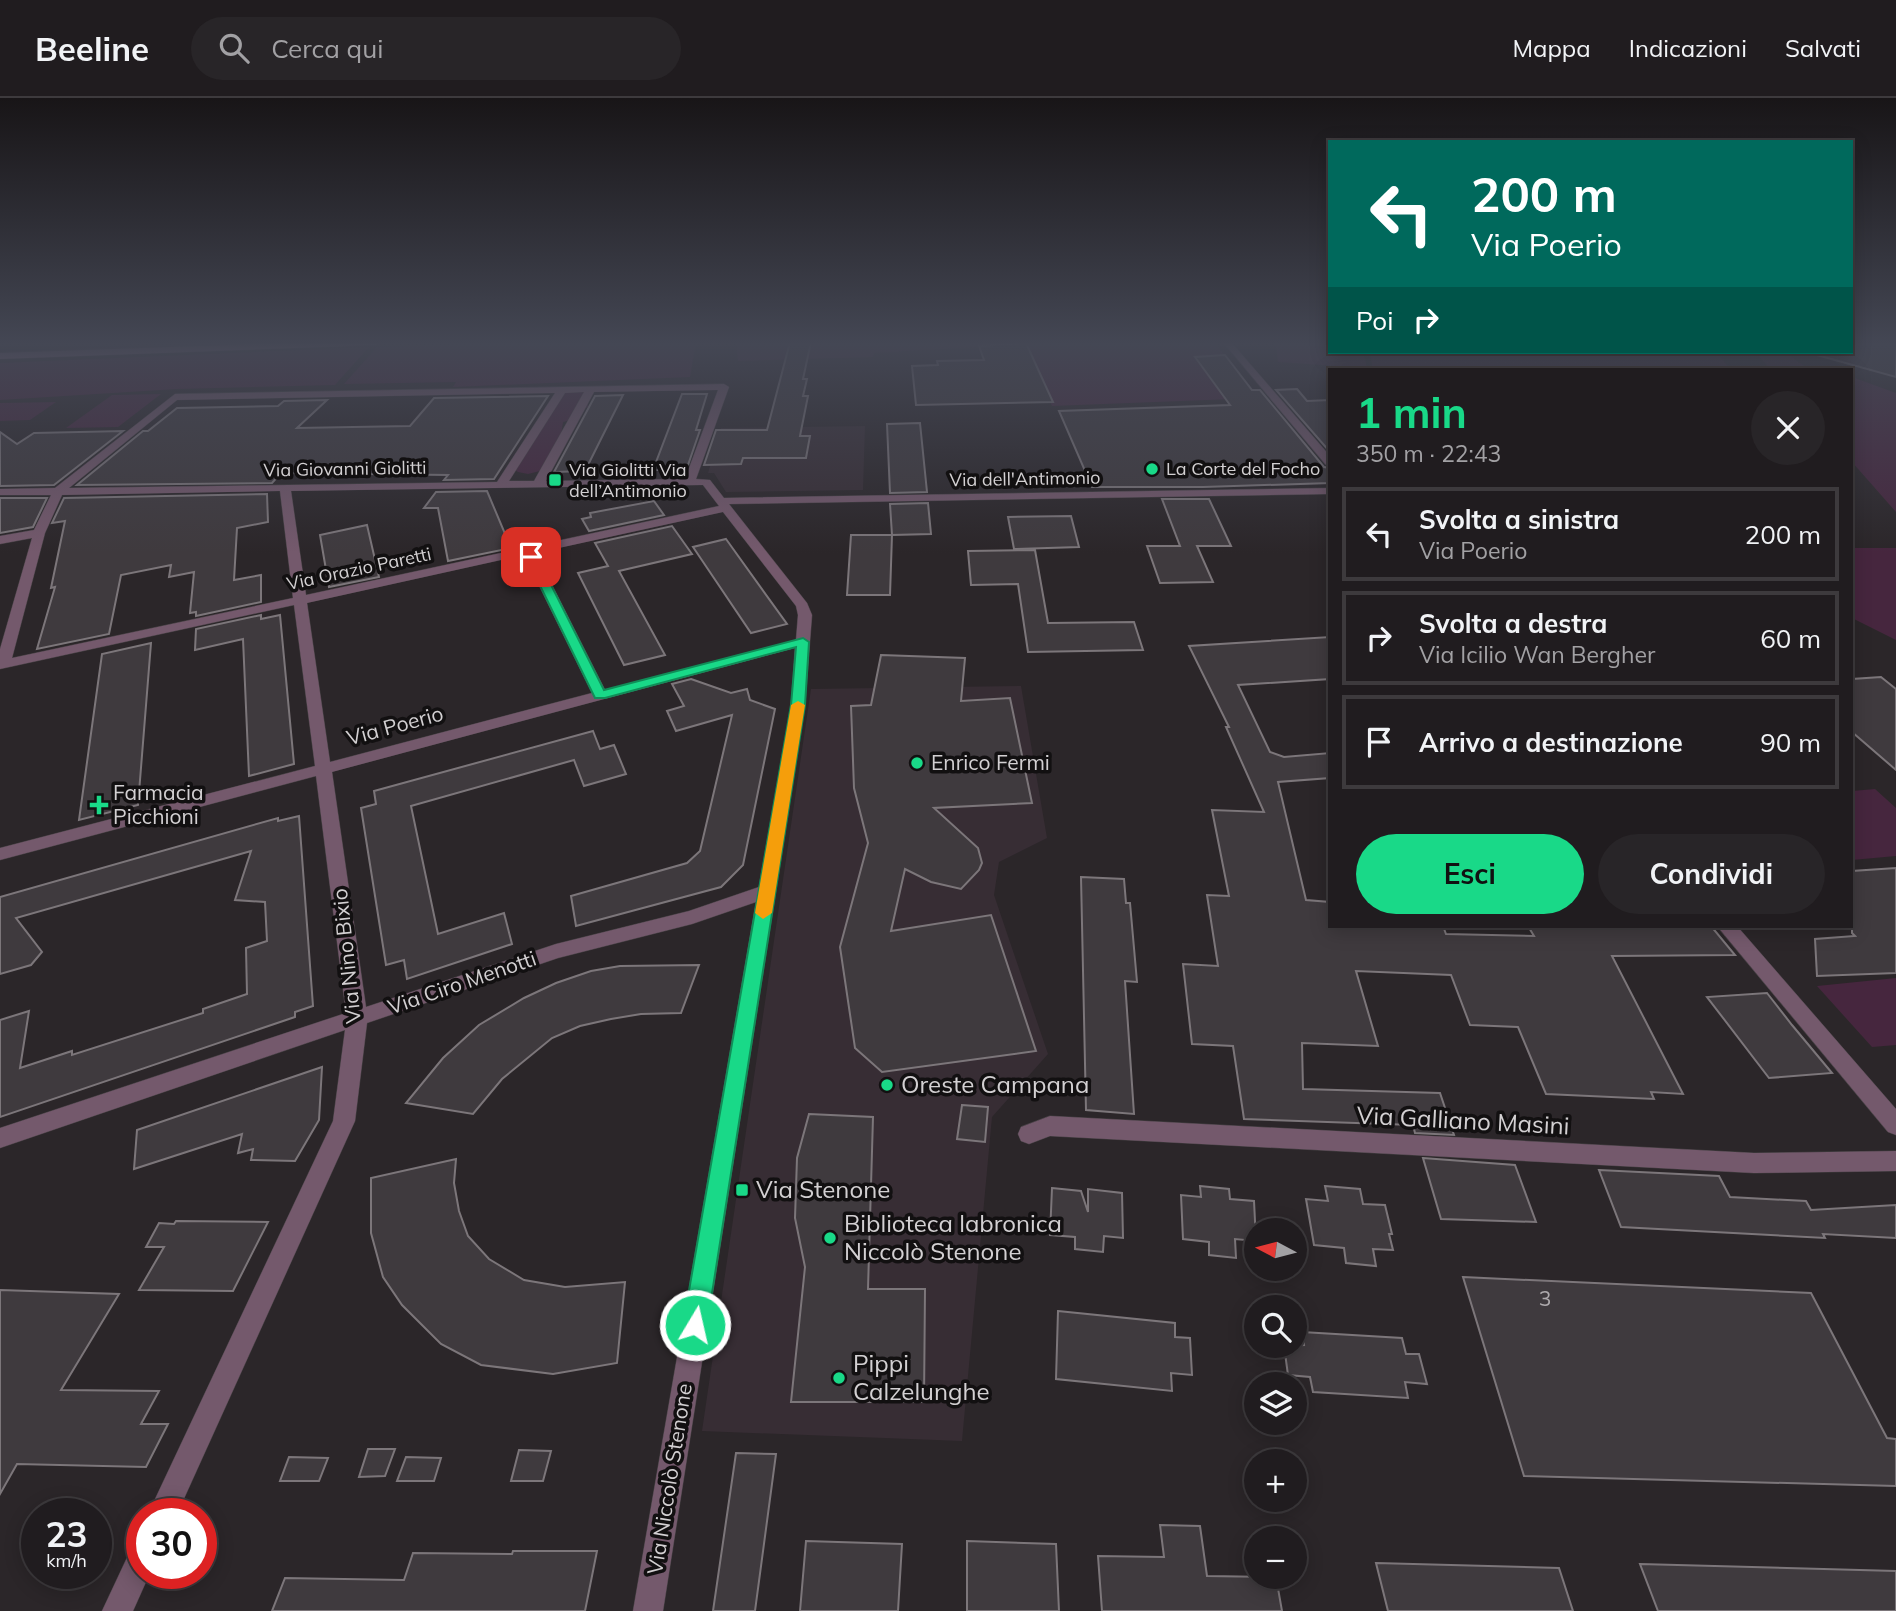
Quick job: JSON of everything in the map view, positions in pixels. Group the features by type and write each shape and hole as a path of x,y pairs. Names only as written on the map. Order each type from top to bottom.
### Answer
{"street":[{"path":"1,664 39,533 58,491 156,413"},
{"path":"502,483 547,413"},
{"path":"539,483 578,413"},
{"path":"690,481 715,413"},
{"path":"1287,413 1328,461"},
{"name":"Via Giovanni Giolitti","path":"0,492 690,481"},
{"name":"Via Niccolò Stenone","path":"648,1611 798,705 805,615 802,606 706,482 690,481"},
{"name":"Via Nino Bixio","path":"169,1498 344,1121 357,1018 285,488"},
{"name":"Via dell'Antimonio","path":"723,505 1328,491"},
{"name":"Via Orazio Paretti","path":"1,664 529,552 723,505"},
{"path":"0,540 39,533"},
{"path":"529,552 600,695"},
{"name":"Via Poerio","path":"0,854 803,642"},
{"name":"Via Ciro Menotti","path":"0,1138 556,951 692,917 767,891"},
{"path":"1728,928 1896,1125"},
{"name":"Via Galliano Masini","path":"1029,1134 1049,1126 1754,1163 1896,1161"},
{"path":"117,1611 127,1589"}],"shaded area":[{"path":"0,413 41,413 30,420 0,421"},
{"path":"87,413 137,413 118,427 66,428"},
{"path":"547,413 580,413 579,418 563,422 561,436 544,470 528,474 515,470"},
{"path":"1853,413 1896,413 1896,512 1853,463"},
{"path":"865,426 863,490 726,492 714,473 708,473 721,428"},
{"path":"1853,548 1896,548 1896,640 1853,618"},
{"path":"1021,686 1047,838 999,862 994,895 1048,1054 992,1117 962,1441 702,1431 811,689"},
{"path":"1875,789 1896,808 1896,856 1853,860 1853,791"},
{"path":"1896,978 1896,1045 1872,1047 1817,986"}],"building":[{"path":"171,413 313,413 297,428 410,426 421,413 537,413 494,479 444,480 448,475 281,473 272,483 77,485 143,431 148,431"},
{"path":"586,413 614,413 585,471 554,472"},
{"path":"675,413 701,413 696,430 700,430 688,465 684,465 683,470 653,470"},
{"path":"772,413 805,413 800,436 810,436 806,458 743,458 741,464 704,465 716,430 767,430"},
{"path":"1060,413 1279,413 1324,467 1328,468 1328,483 1092,487"},
{"path":"1296,413 1328,413 1328,450"},
{"path":"920,423 927,492 890,493 887,424"},
{"path":"123,431 54,485 0,486 0,432 17,444 34,433"},
{"path":"487,491 511,548 448,561 438,508 424,508 436,492"},
{"path":"267,494 268,522 237,528 234,580 261,575 261,602 196,616 196,612 190,613 194,572 169,577 171,565 121,575 109,634 37,649 55,587 51,588 65,521 52,523 64,498"},
{"path":"0,498 47,498 33,527 0,533"},
{"path":"1162,499 1209,499 1231,546 1197,546 1213,582 1160,583 1147,546 1180,546"},
{"path":"654,501 664,515 589,531 582,519 591,517 590,513"},
{"path":"928,503 931,534 892,535 890,504"},
{"path":"1071,516 1079,547 1014,549 1008,517"},
{"path":"367,525 379,577 329,587 320,535"},
{"path":"672,526 692,554 619,571 665,655 624,665 578,573 608,566 595,543"},
{"path":"851,535 892,535 890,595 847,595"},
{"path":"726,539 787,624 751,633 693,547"},
{"path":"1035,550 1048,623 1134,622 1143,650 1028,652 1018,584 971,585 968,551"},
{"path":"261,615 261,619 280,615 294,764 249,776 243,639 195,650 196,629"},
{"path":"1328,637 1328,679 1238,685 1270,752 1284,757 1328,753 1328,778 1278,782 1306,900 1328,902 1328,928 1444,928 1446,934 1534,936 1529,928 1713,928 1735,955 1612,956 1683,1094 1651,1092 1654,1099 1546,1094 1518,1027 1470,1025 1451,975 1356,971 1378,1046 1302,1043 1303,1089 1440,1093 1454,1135 1415,1133 1413,1125 1244,1119 1233,1046 1192,1044 1183,964 1218,966 1207,895 1229,896 1212,810 1264,812 1226,727 1229,727 1189,646"},
{"path":"151,643 138,805 79,820 102,654"},
{"path":"881,655 965,658 961,701 1010,698 1032,803 934,808 978,848 982,863 961,889 931,882 905,869 891,931 991,915 1036,1051 882,1072 855,1048 840,947 868,843 854,788 851,706 871,705"},
{"path":"1881,677 1896,689 1896,770 1853,733 1853,679"},
{"path":"691,679 731,693 747,689 750,700 775,709 743,865 721,887 576,926 571,896 687,863 700,851 732,715 676,731 667,711 684,706 672,684"},
{"path":"593,731 600,749 614,745 626,774 584,786 574,760 411,806 438,934 504,913 512,944 407,979 404,960 386,965 361,808 376,804 374,791"},
{"path":"299,816 313,1006 295,1012 295,1017 0,1117 0,1020 29,1011 20,1068 72,1051 72,1055 203,1013 203,1009 247,994 246,948 267,941 265,902 235,900 251,851 16,918 42,952 31,965 0,974 0,897 278,818 278,821"},
{"path":"1896,868 1896,973 1817,976 1815,939 1855,936 1852,933 1853,871"},
{"path":"1081,877 1124,879 1126,903 1130,903 1137,982 1125,981 1134,1114 1086,1110"},
{"path":"699,965 681,1013 641,1014 611,1019 580,1026 552,1038 502,1079 473,1114 406,1103 443,1058 479,1025 524,998 591,971 620,966"},
{"path":"1767,993 1832,1073 1769,1078 1707,997"},
{"path":"322,1067 319,1120 295,1161 251,1160 253,1149 238,1153 242,1134 134,1169 137,1130"},
{"path":"962,1105 988,1107 985,1142 957,1139"},
{"path":"809,1114 873,1117 868,1289 925,1289 924,1402 791,1402 805,1267 795,1218 797,1158"},
{"path":"1423,1158 1515,1165 1536,1222 1441,1219"},
{"path":"456,1159 454,1183 459,1211 468,1236 489,1259 524,1280 565,1287 625,1282 617,1363 553,1374 481,1365 441,1344 402,1305 383,1277 371,1233 371,1178"},
{"path":"1599,1170 1719,1176 1730,1197 1806,1201 1811,1210 1896,1205 1896,1238 1823,1234 1825,1238 1621,1227"},
{"path":"1200,1186 1229,1189 1230,1199 1254,1201 1255,1218 1244,1218 1244,1240 1235,1239 1236,1258 1209,1255 1209,1242 1183,1239 1181,1195 1201,1197"},
{"path":"1325,1186 1360,1189 1363,1204 1385,1205 1393,1250 1373,1249 1376,1266 1346,1263 1344,1248 1314,1245 1306,1199 1328,1201"},
{"path":"1052,1188 1081,1191 1088,1212 1088,1189 1122,1193 1123,1238 1104,1236 1103,1252 1075,1249 1075,1237 1050,1235"},
{"path":"176,1221 268,1222 233,1291 139,1290 164,1247 146,1247 159,1223 174,1224"},
{"path":"1463,1277 1811,1293 1887,1438 1896,1439 1896,1486 1524,1476"},
{"path":"0,1290 119,1294 61,1390 159,1391 141,1424 168,1424 146,1467 17,1464 0,1494"},
{"path":"1058,1311 1175,1323 1175,1337 1190,1338 1192,1375 1171,1373 1172,1391 1056,1379"},
{"path":"1307,1332 1402,1338 1406,1354 1419,1354 1427,1384 1405,1382 1408,1398 1313,1392 1307,1372 1288,1372 1286,1358 1307,1358"},
{"path":"368,1449 395,1449 385,1476 359,1477"},
{"path":"519,1450 551,1451 543,1481 511,1481"},
{"path":"736,1453 776,1454 755,1611 713,1611"},
{"path":"289,1457 328,1458 319,1481 280,1481"},
{"path":"406,1457 441,1458 434,1481 397,1481"},
{"path":"1160,1525 1200,1526 1207,1576 1244,1577 1244,1589 1278,1589 1282,1611 1102,1611 1098,1556 1164,1557"},
{"path":"806,1541 902,1544 898,1611 800,1611"},
{"path":"967,1541 1056,1544 1059,1611 967,1611"},
{"path":"513,1551 597,1551 585,1611 272,1611 285,1578 404,1580 413,1553 512,1554"},
{"path":"1376,1563 1559,1568 1573,1611 1388,1611"},
{"path":"1640,1564 1896,1571 1896,1611 1658,1611"}],"slow traffic":[{"path":"763,913 798,705"}],"place":[{"name":"La Corte del Focho","path":"1152,469"},
{"name":"Via Giolitti Via dell’Antimonio","path":"555,480"},
{"name":"Enrico Fermi","path":"917,763"},
{"name":"Farmacia Picchioni","path":"99,805"},
{"name":"Oreste Campana","path":"887,1085"},
{"name":"Via Stenone","path":"742,1190"},
{"name":"Biblioteca labronica Niccolò Stenone","path":"830,1238"},
{"name":"Pippi Calzelunghe","path":"839,1378"}],"route":[{"path":"531,557 600,695 803,642 798,705 695,1325"}]}
